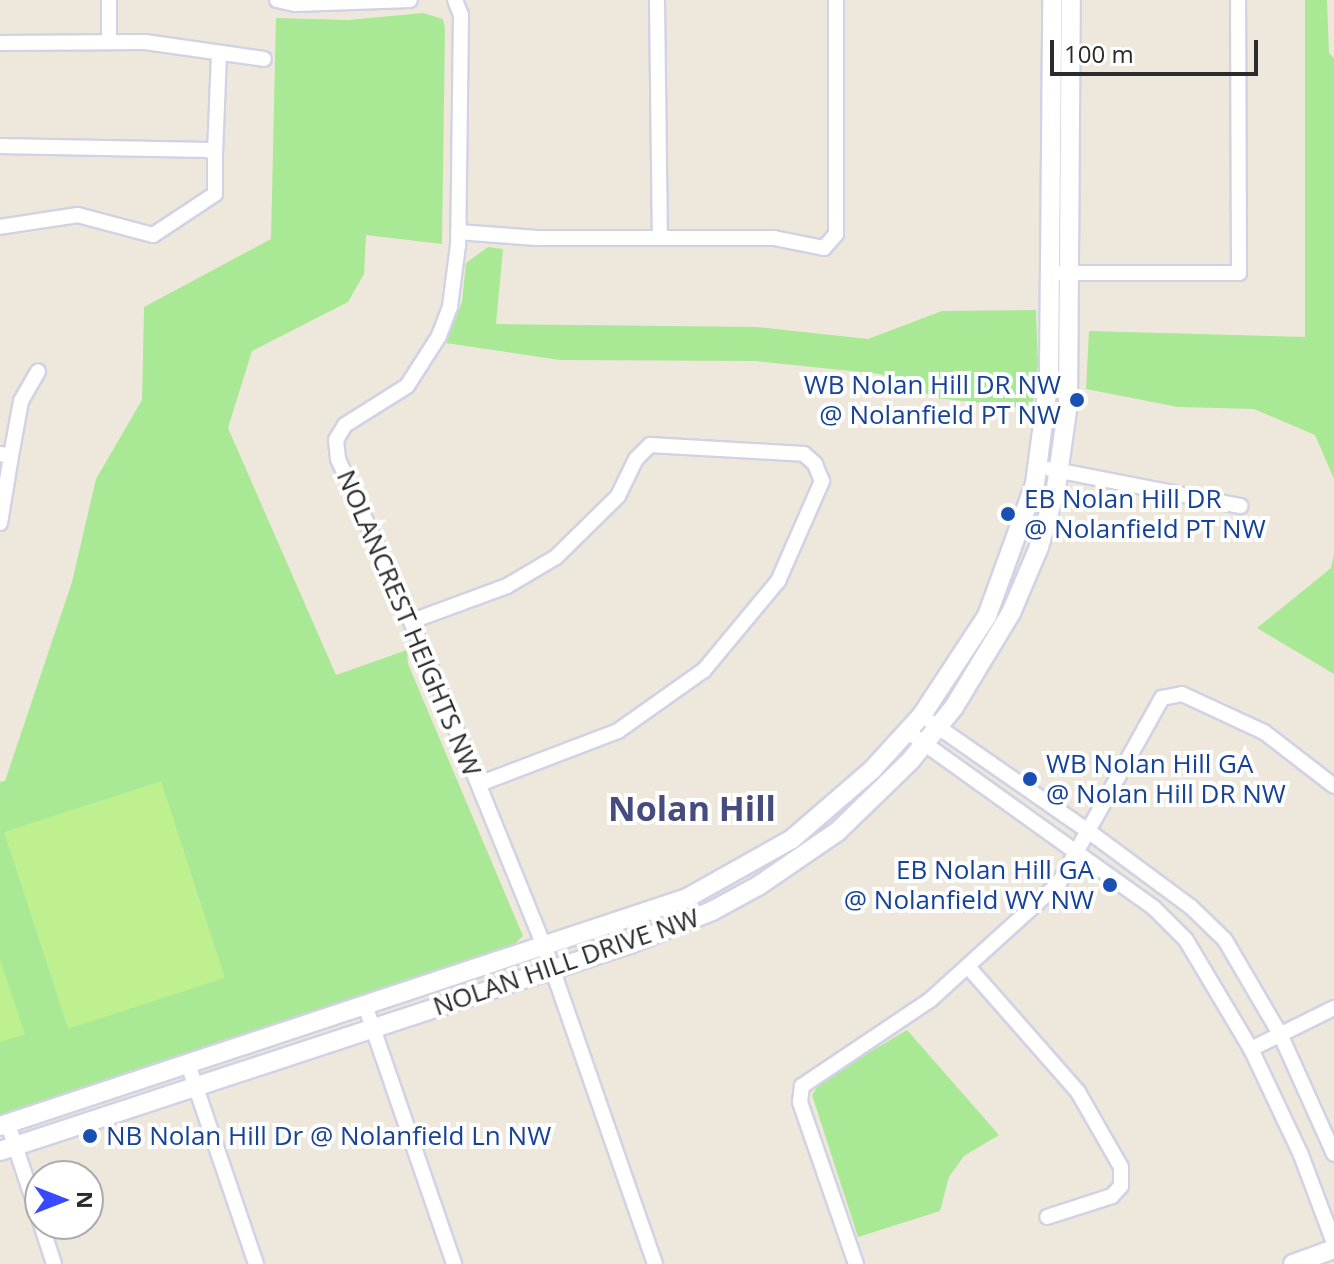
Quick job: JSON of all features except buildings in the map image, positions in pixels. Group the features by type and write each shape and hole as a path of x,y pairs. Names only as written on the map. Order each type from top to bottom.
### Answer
{"street":[{"path":"109,0 109,41"},
{"path":"277,0 295,4 410,0"},
{"name":"NOLANCREST HEIGHTS NW","path":"455,0 461,15 458,232 450,307 424,363 387,403 345,425 336,440 338,459 412,621 545,948 655,1264"},
{"path":"657,0 660,237"},
{"path":"458,232 774,238 824,248 836,234 836,0"},
{"name":"NOLAN HILL DRIVE NW","path":"8,1149 644,938 758,886 837,832 924,745 939,728 993,647 1028,578 1059,470 1068,404 1060,273 1052,0"},
{"name":"NOLAN HILL DRIVE NW","path":"4,1125 189,1067 687,898 757,861 834,807 907,731 961,661 997,594 1026,516 1038,467 1060,273 1071,0"},
{"path":"1060,273 1239,273 1238,0"},
{"path":"0,43 109,41 264,59"},
{"path":"0,227 78,215 153,235 215,194 219,56"},
{"path":"0,146 215,154"},
{"path":"0,523 6,455 21,401 38,372"},
{"path":"412,621 507,586 556,557 618,496 636,459 650,445 804,454 815,464 822,481 778,581 704,670 618,731 479,784"},
{"path":"1038,467 1240,506"},
{"path":"856,1264 800,1102 802,1086 896,1026 970,969 1059,883 1091,833 1162,698 1182,694 1264,732 1334,786"},
{"path":"922,715 1191,907 1225,940 1281,1036 1334,1154"},
{"path":"907,731 1154,908 1186,940 1251,1049 1301,1155 1334,1243"},
{"path":"970,969 1078,1092 1121,1167 1121,1186 1112,1196 1047,1217"},
{"path":"366,1008 454,1264"},
{"path":"1251,1049 1334,1008"},
{"path":"189,1067 256,1264"},
{"path":"4,1125 8,1149 24,1186"},
{"path":"46,1240 54,1264"},
{"path":"1293,1264 1334,1249"}],"green space":[{"path":"1305,0 1327,0 1329,53 1334,58 1334,479 1315,435 1254,409 1178,407 1086,389 1089,331 1305,337"},
{"path":"423,13 443,19 445,28 442,244 366,235 364,274 348,302 252,351 228,428 336,675 407,650 408,664 523,936 510,948 0,1118 0,782 5,781 72,582 96,479 142,400 144,307 271,239 276,18 348,20"},
{"path":"488,247 503,249 496,324 757,327 868,339 942,311 1036,310 1038,365 1032,409 937,398 880,374 755,361 560,360 446,343 462,302 466,263"},
{"path":"1334,554 1334,674 1257,628 1331,568"},
{"path":"161,781 225,978 68,1029 4,832"},
{"path":"0,960 25,1034 0,1042"},
{"path":"907,1030 999,1135 964,1156 949,1177 940,1211 858,1237 812,1095 821,1081"}],"place":[{"name":"WB Nolan Hill DR NW @ Nolanfield PT NW","path":"1077,400"},
{"name":"EB Nolan Hill DR @ Nolanfield PT NW","path":"1008,514"},
{"name":"WB Nolan Hill GA @ Nolan Hill DR NW","path":"1030,779"},
{"name":"EB Nolan Hill GA @ Nolanfield WY NW","path":"1110,885"},
{"name":"NB Nolan Hill Dr @ Nolanfield Ln NW","path":"90,1136"}],"district":[{"name":"Nolan Hill","path":"692,809"}]}
